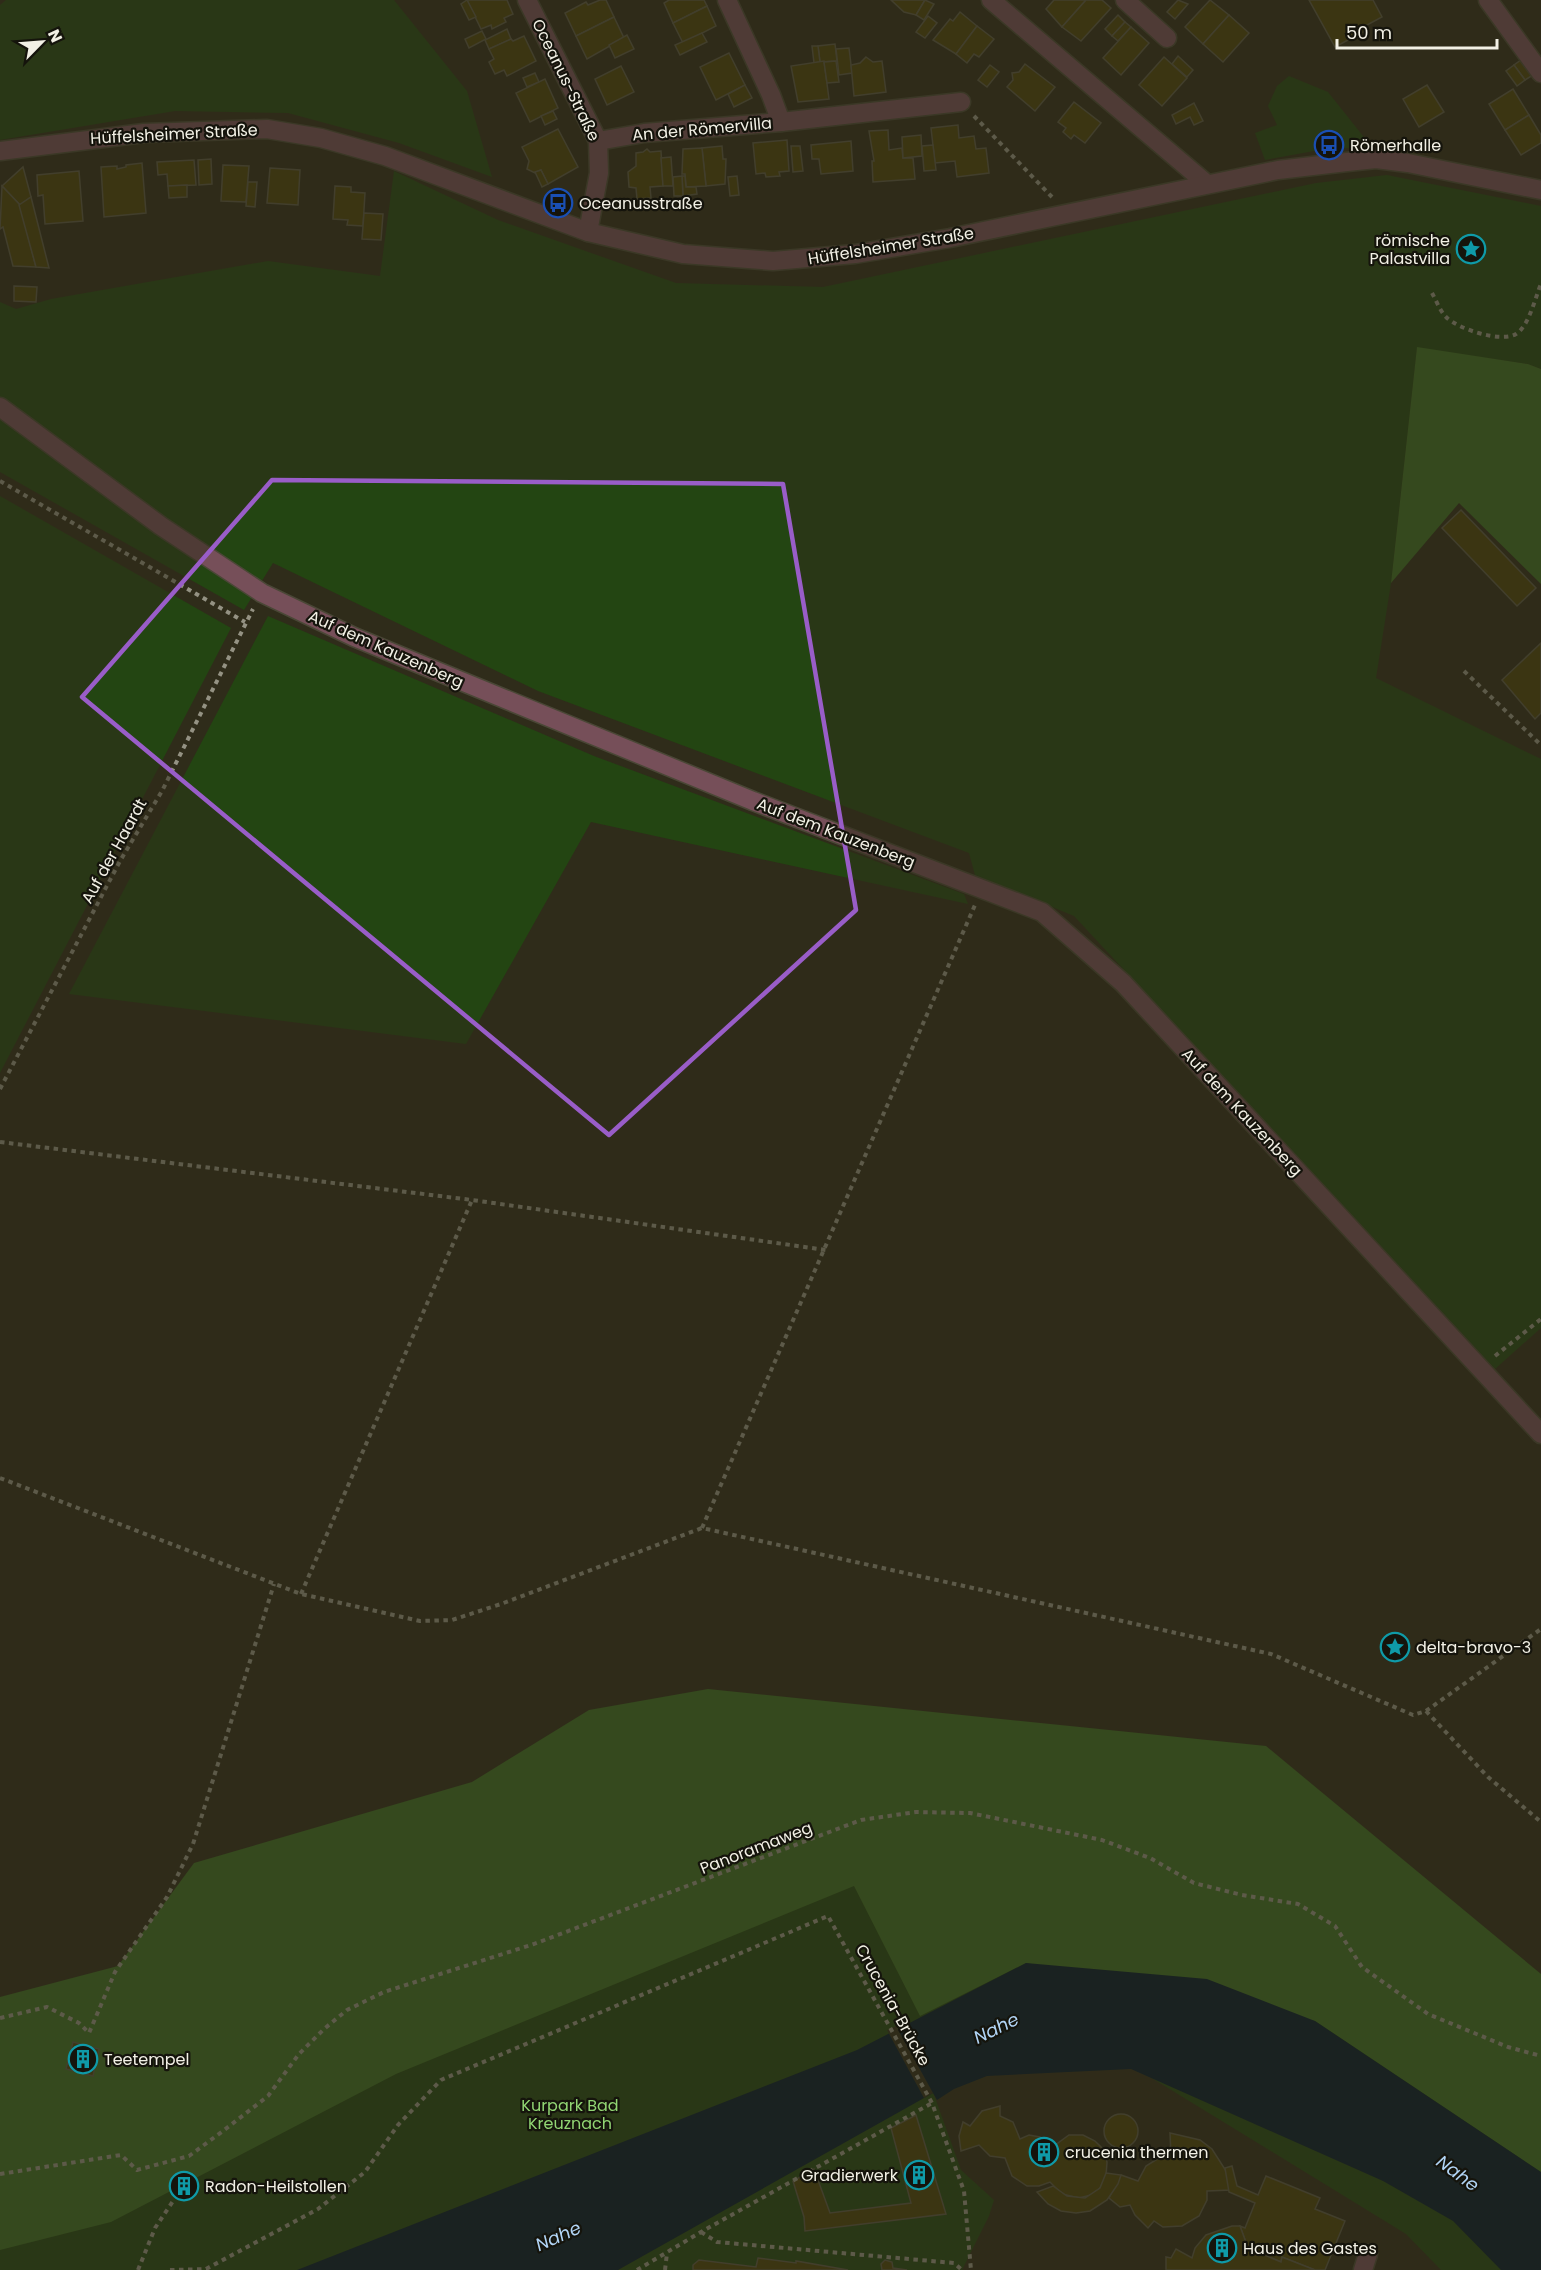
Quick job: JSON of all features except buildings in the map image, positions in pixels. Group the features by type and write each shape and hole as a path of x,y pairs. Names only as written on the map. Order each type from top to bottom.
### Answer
{"street":[{"name":"Oceanus-Straße","path":"527,0 598,141 598,173 588,232"},
{"name":"An der Römervilla","path":"598,141 644,133 781,122 727,0"},
{"path":"1125,0 1167,38"},
{"path":"1488,0 1541,73"},
{"path":"997,2 1207,184"},
{"path":"781,122 961,102"},
{"name":"Hüffelsheimer Straße","path":"0,152 144,133 267,129 321,138 385,156 588,232 683,254 773,261 855,254 1278,170 1376,159 1418,165 1541,190"},
{"name":"Auf dem Kauzenberg","path":"0,407 161,526 262,593 354,637 490,694 753,801 1042,912 1123,983 1541,1434"}],"path":[{"path":"961,102 1053,199 1060,214"},
{"path":"1432,293 1446,317 1469,329 1502,338 1517,334 1524,324 1541,284"},
{"name":"Auf der Haardt","path":"0,481 246,622 162,791 120,861 0,1089"},
{"path":"1464,671 1541,745"},
{"path":"702,1528 826,1250 982,888"},
{"path":"0,1142 472,1200 826,1250"},
{"path":"301,1594 472,1200"},
{"path":"1479,1369 1541,1319"},
{"path":"0,1478 301,1594 420,1621 452,1620 501,1604 702,1528 1271,1654 1413,1716 1426,1711 1541,1629"},
{"path":"0,2018 47,2007 89,2032 114,1972 167,1897 194,1844 274,1584"},
{"path":"1426,1711 1488,1777 1541,1822"},
{"name":"Panoramaweg","path":"0,2174 121,2155 137,2170 189,2156 268,2096 298,2054 324,2029 347,2010 384,1992 534,1944 861,1820 916,1812 970,1813 1102,1840 1150,1858 1194,1883 1242,1895 1298,1904 1335,1926 1362,1967 1428,2014 1508,2047 1541,2056"},
{"name":"Crucenia-Brücke","path":"170,2270 206,2269 318,2209 365,2172 398,2125 441,2080 828,1916 929,2095 964,2191 971,2270"},
{"path":"638,2270 701,2232 932,2103"},
{"path":"138,2270 155,2228 173,2201"},
{"path":"701,2232 717,2242 954,2263 962,2270"},
{"path":"665,2270 667,2252"}],"highlighted area":[{"path":"272,480 783,484 856,910 609,1135 82,697"}],"green space":[{"path":"6,0 394,0 467,91 492,177 399,143 288,113 175,111 0,140 0,5"},
{"path":"1289,76 1328,92 1371,146 1314,151 1265,160 1255,133 1277,125 1268,106 1277,86"},
{"path":"394,171 498,220 676,283 823,287 1316,183 1387,175 1541,206 1541,369 1528,364 1417,348 1391,583 1376,678 1541,759 1541,1328 1495,1369 1074,916 975,875 969,853 538,691 273,563 244,610 0,472 0,302 16,309 51,299 268,261 380,276"},
{"path":"1417,347 1528,364 1541,369 1541,584 1459,503 1391,583"},
{"path":"0,496 231,628 0,1073"},
{"path":"268,616 594,756 964,894 968,904 591,822 466,1044 69,994"},
{"path":"708,1689 1266,1746 1541,1974 1541,2172 1315,2021 1026,1963 920,2016 854,1886 396,2074 111,2222 0,2250 0,1997 118,1966 194,1863 472,1782 589,1710"},
{"name":"Kurpark Bad Kreuznach","path":"811,1856 1541,2078 1541,2270 1441,2270 1406,2234 1132,2066 999,2067 933,2092 961,2170 994,2200 989,2216 962,2270 618,2270 650,2251 613,2270 0,2270 0,2229"}],"water":[{"name":"Nahe","path":"1026,1963 1207,1979 1315,2021 1541,2172 1541,2270 1501,2270 1453,2221 1383,2181 1131,2069 987,2076 954,2089 937,2100 933,2093 618,2270 297,2270 857,2050"}],"pier":[{"path":"896,2026 933,2093 924,2098 887,2030"}],"place":[{"name":"Römerhalle","path":"1329,145"},
{"name":"Oceanusstraße","path":"558,203"},
{"name":"römische Palastvilla","path":"1471,249"},
{"name":"delta-bravo-3","path":"1395,1647"},
{"name":"Teetempel","path":"83,2059"},
{"name":"crucenia thermen","path":"1044,2152"},
{"name":"Gradierwerk","path":"919,2175"},
{"name":"Radon-Heilstollen","path":"184,2186"},
{"name":"Haus des Gastes","path":"1222,2248"}]}
